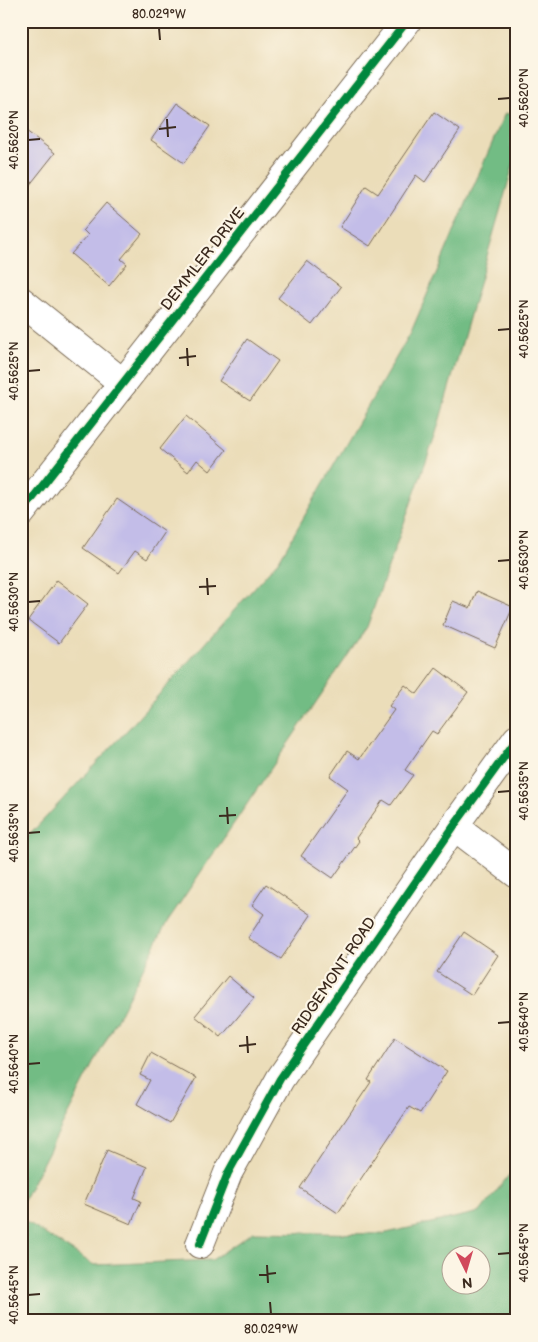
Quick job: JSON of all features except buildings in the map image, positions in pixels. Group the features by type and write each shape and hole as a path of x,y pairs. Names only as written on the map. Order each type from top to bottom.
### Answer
{"street":[{"name":"DEMMLER DRIVE","path":"21,514 407,21"},
{"path":"21,301 124,383"},
{"name":"RIDGEMONT ROAD","path":"200,1244 228,1173 280,1079 454,826 517,739"},
{"path":"454,826 517,874"}],"green space":[{"path":"505,113 517,116 517,152 436,433 367,627 167,922 21,1205 21,844 130,727 279,560 411,332"},
{"path":"513,1170 517,1170 517,1321 21,1321 21,1219 94,1265 212,1260 253,1232 382,1234 480,1212"}],"cycle path":[{"path":"21,513 407,21"},
{"path":"200,1244 228,1173 280,1079 454,826 517,739"}]}
